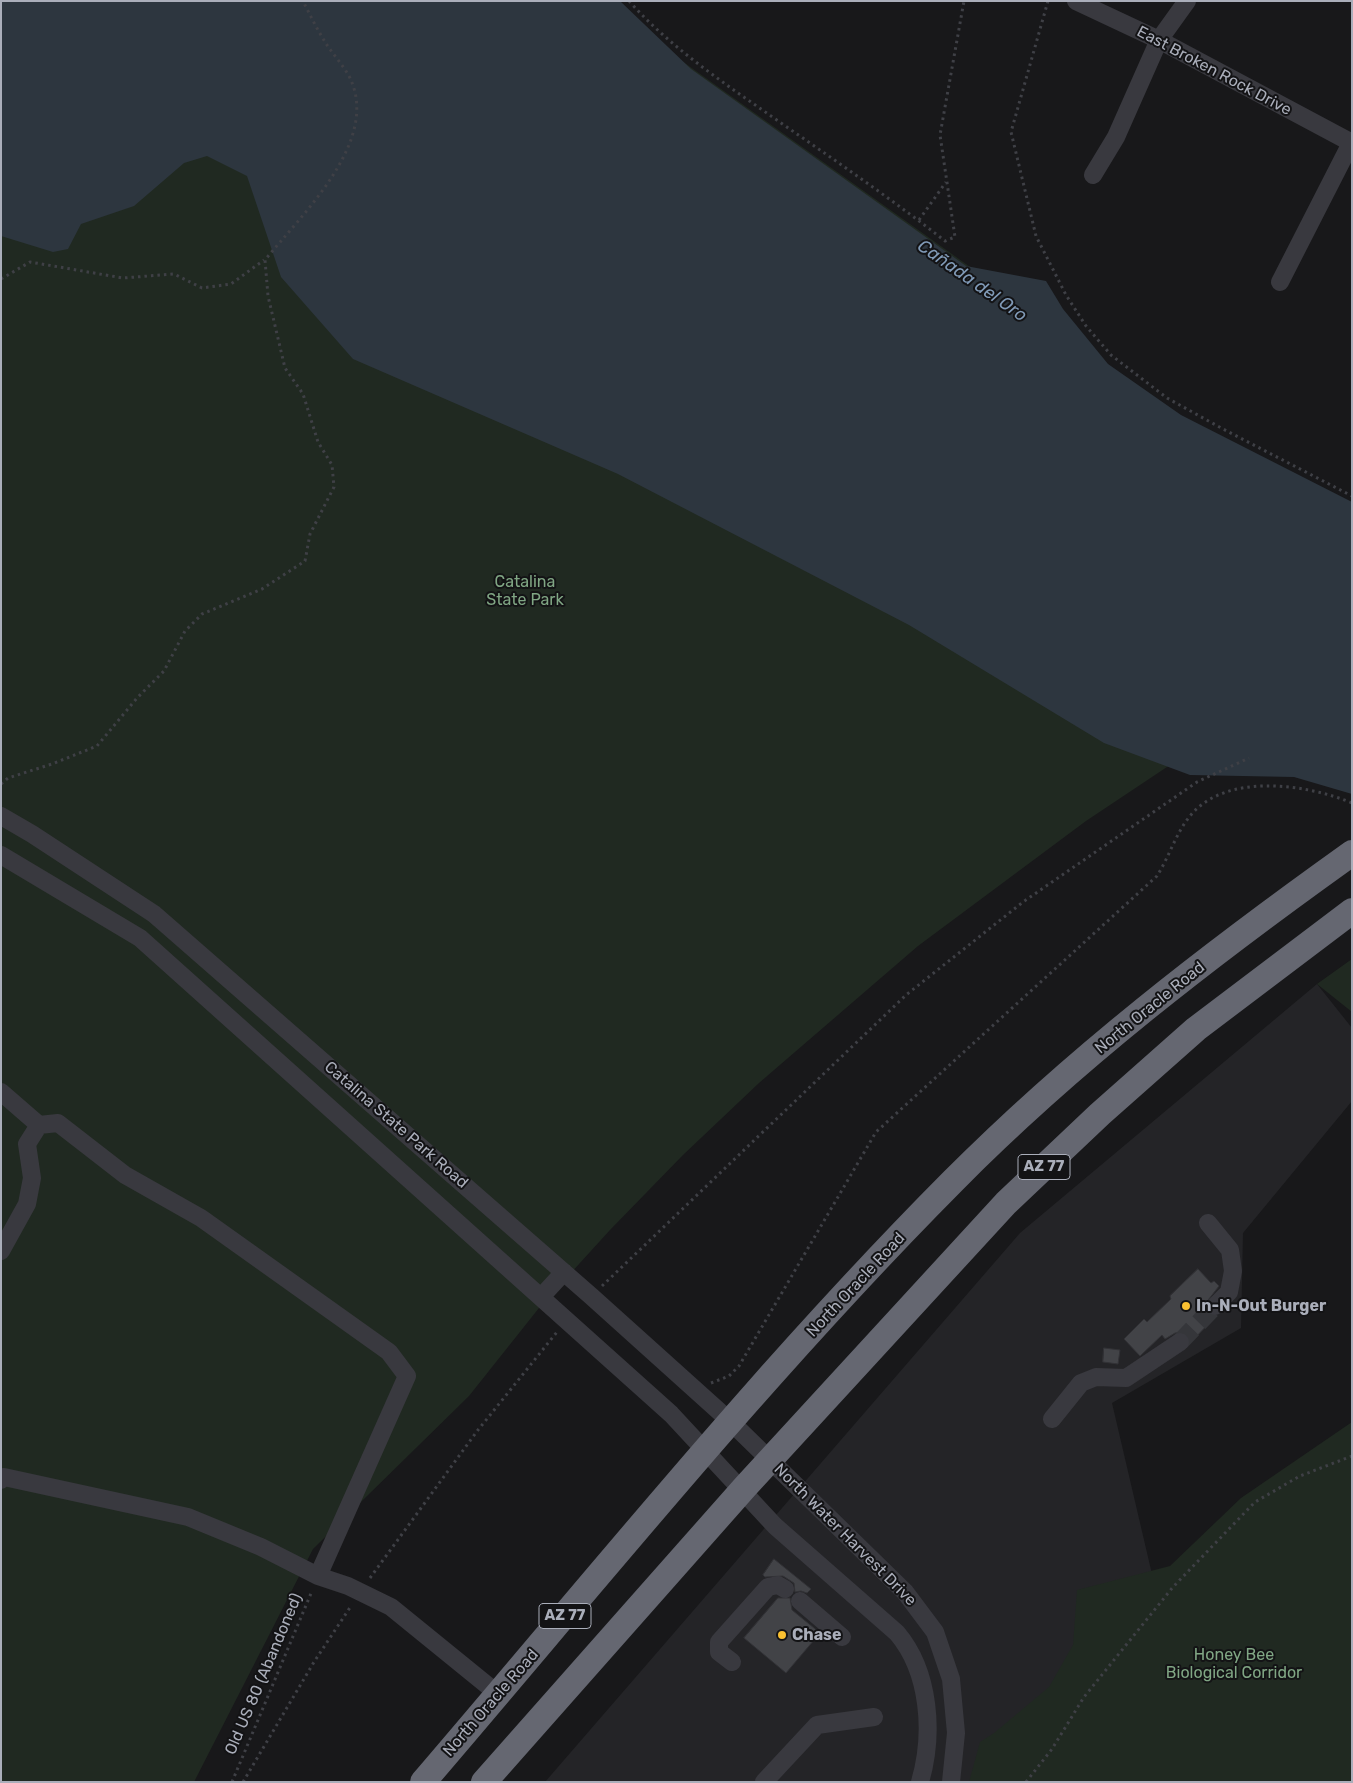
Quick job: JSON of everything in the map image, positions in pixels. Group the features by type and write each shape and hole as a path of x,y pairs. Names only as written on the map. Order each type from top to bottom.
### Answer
{"highway":[{"name":"North Oracle Road","path":"423,1782 731,1422 853,1285 955,1179 1022,1116 1145,1010 1229,944 1352,853"},
{"name":"AZ 77","path":"484,1782 769,1460 1006,1203 1092,1121 1196,1029 1352,911"}],"street":[{"name":"East Broken Rock Drive","path":"1076,1 1159,40 1352,143"},
{"path":"1093,175 1116,137 1159,40 1187,1"},
{"path":"1280,282 1352,143"},
{"name":"Catalina State Park Road","path":"1,816 32,834 154,914 564,1272 731,1422 769,1460"},
{"name":"Catalina State Park Road","path":"1,854 140,938 671,1414 706,1451"},
{"path":"1,1092 39,1125 58,1123 125,1175 201,1218 388,1352 407,1376 318,1576"},
{"path":"1,1251 27,1204 32,1178 27,1144 39,1125"},
{"path":"1208,1223 1230,1250 1233,1271 1229,1292 1215,1306"},
{"path":"541,1297 564,1272"},
{"path":"1052,1419 1082,1383 1096,1377 1126,1378 1180,1342"},
{"name":"North Water Harvest Drive","path":"706,1451 775,1526 897,1633 908,1646 922,1684 927,1710 928,1742 920,1782"},
{"name":"North Water Harvest Drive","path":"769,1460 905,1592 935,1632 951,1679 955,1706 956,1742 951,1782"},
{"path":"2,1477 188,1517 261,1546 318,1576 360,1592 391,1607 498,1694"},
{"path":"732,1662 720,1652 720,1642 768,1587 778,1584 785,1589"},
{"path":"800,1601 842,1637"},
{"path":"764,1782 809,1731 817,1725 874,1717"}],"path":[{"path":"1,279 30,262 123,278 174,274 202,288 231,284 265,260 339,169 353,138 357,108 349,78 323,39 303,1"},
{"path":"629,1 650,25 702,68 919,220 945,241 955,237 940,135 964,1"},
{"path":"1048,1 1011,132 1036,236 1066,295 1086,326 1111,355 1167,398 1222,429 1352,496"},
{"path":"919,220 947,182"},
{"path":"1,784 8,778 52,764 97,746 137,698 164,671 185,631 202,614 262,589 306,561 310,534 334,487 332,465 318,442 303,394 285,368 268,296 265,260"},
{"path":"591,1296 906,995 1023,902 1197,782 1249,758"},
{"path":"700,1395 713,1380 728,1376 739,1366 876,1132 1157,876 1183,826 1200,806 1224,793 1262,784 1328,793 1352,803"},
{"path":"243,1782 314,1662 386,1554 478,1430 567,1320"},
{"path":"1026,1782 1052,1749 1075,1709 1173,1587 1255,1502 1300,1476 1352,1456"},
{"name":"Old US 80 (Abandoned)","path":"232,1782 318,1576"}],"shaded area":[{"path":"1317,984 1352,1028 1352,1101 1243,1233 1241,1328 1112,1403 1155,1587 973,1782 545,1782 1020,1233"}],"green space":[{"name":"Catalina State Park","path":"1,1 598,1 1352,540 1173,763 1086,821 918,946 759,1083 683,1155 610,1230 539,1308 469,1396 313,1549 194,1782 1,1782"},
{"path":"1352,959 1352,1012 1317,984"},
{"name":"Honey Bee Biological Corridor","path":"1352,1422 1352,1782 969,1782 980,1742 994,1733 1049,1687 1073,1645 1077,1590 1170,1566 1241,1498"}],"water":[{"name":"Cañada del Oro","path":"1,1 620,1 691,69 966,266 1046,281 1063,309 1108,364 1181,415 1352,502 1352,794 1294,777 1190,775 1104,743 909,625 618,474 353,359 281,277 247,176 207,156 184,163 134,206 81,224 68,249 53,252 1,236"}],"building":[{"name":"In-N-Out Burger","path":"1198,1269 1211,1283 1214,1281 1219,1286 1205,1304 1207,1313 1216,1316 1191,1342 1184,1332 1175,1333 1165,1339 1162,1335 1140,1356 1124,1339 1144,1319 1147,1322"},
{"path":"1104,1348 1120,1350 1118,1364 1103,1362"},
{"path":"774,1559 811,1589 807,1593 795,1592 794,1583 783,1576 765,1577 763,1575"},
{"name":"Chase","path":"778,1598 790,1598 792,1610 820,1633 786,1673 744,1638"}],"tunnel":[{"path":"1180,1342 1215,1306"}],"place":[{"name":"In-N-Out Burger","path":"1186,1306"},
{"name":"Chase","path":"782,1635"}]}
